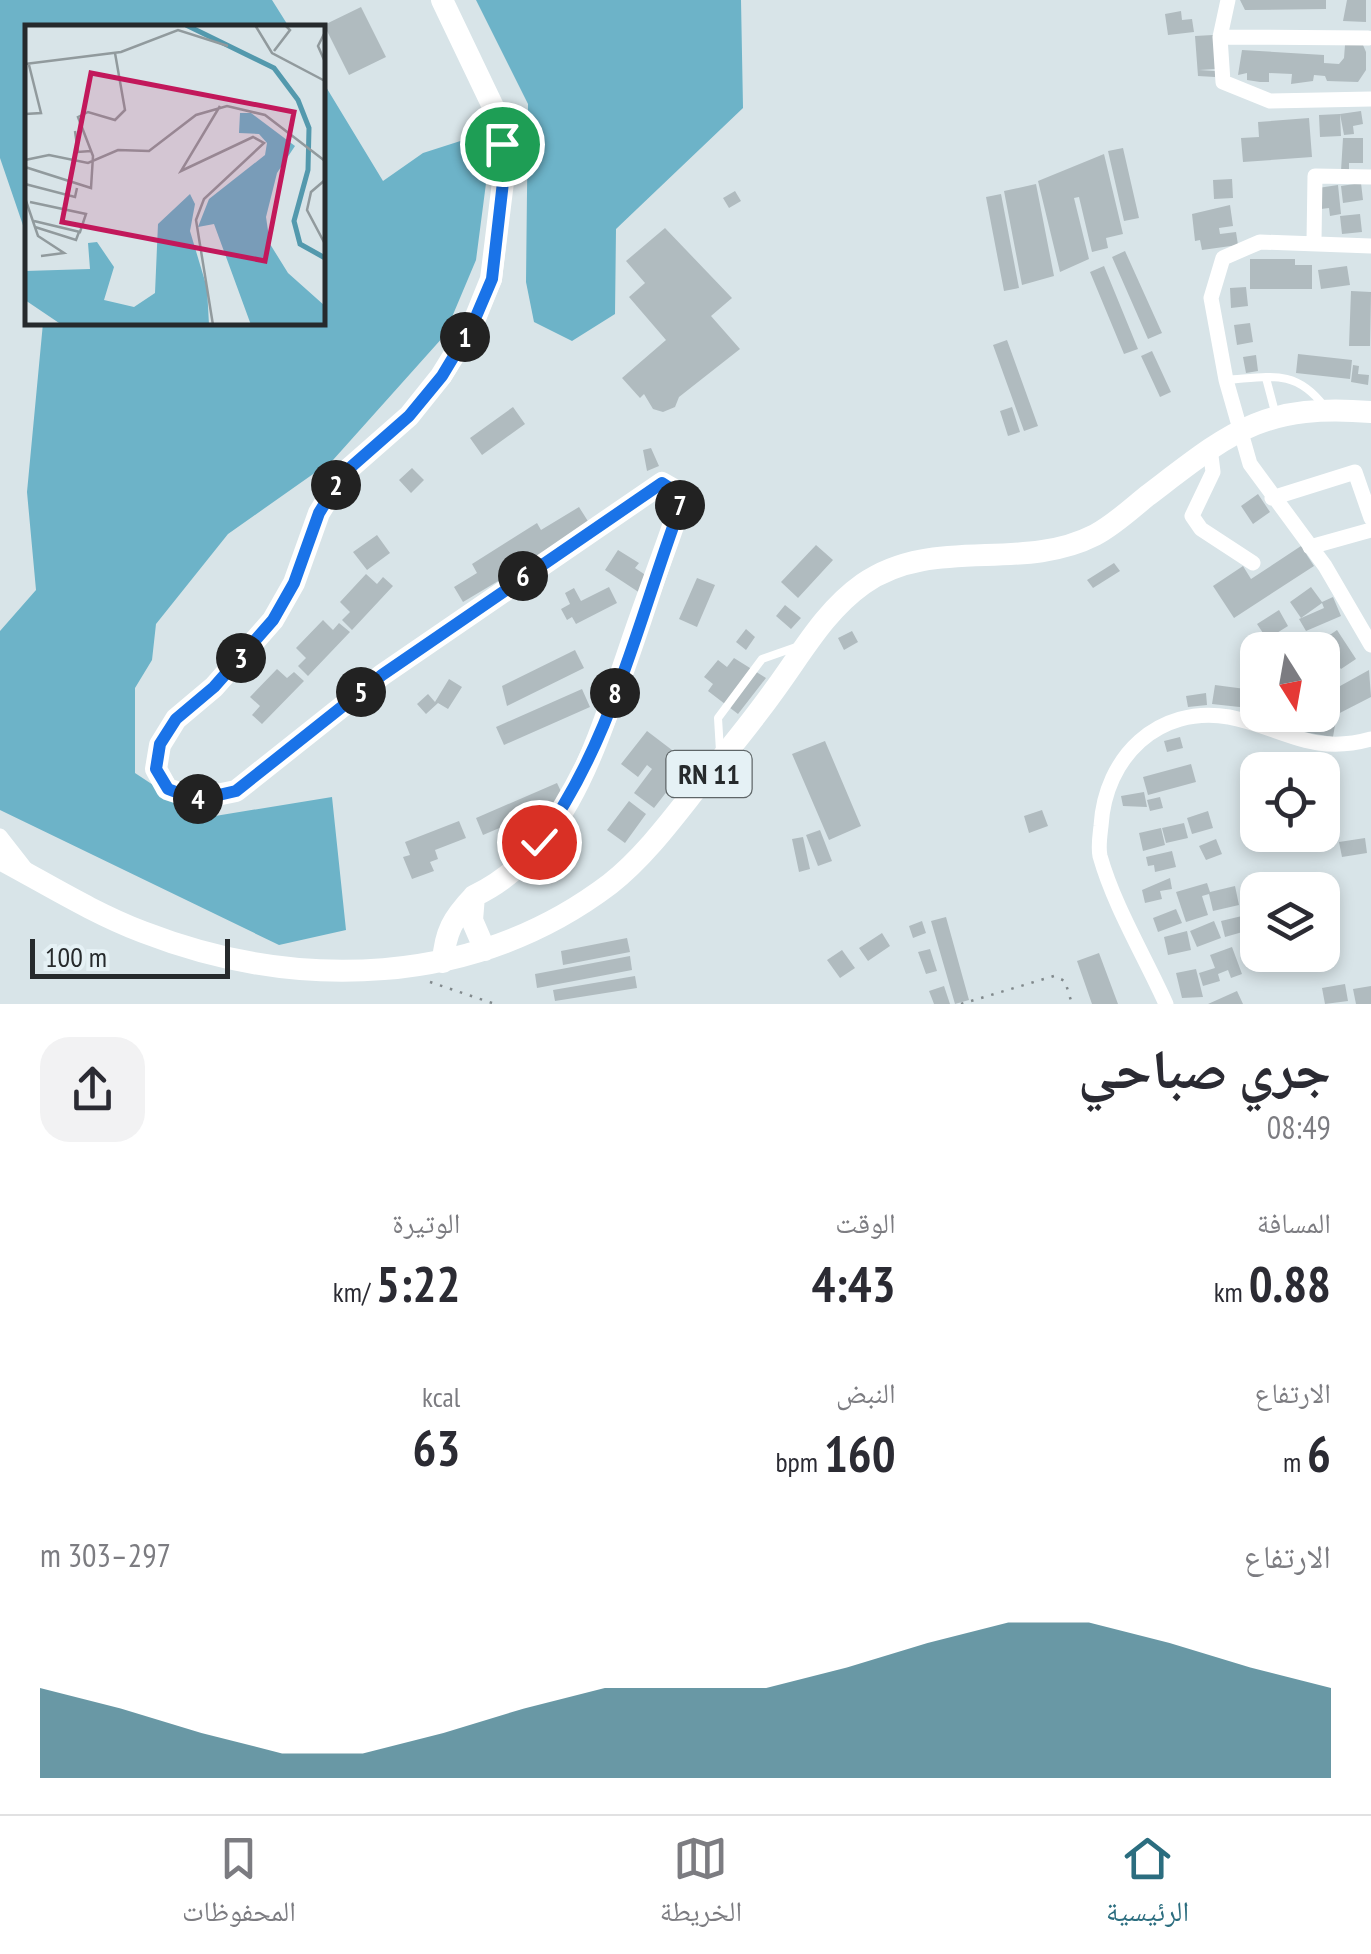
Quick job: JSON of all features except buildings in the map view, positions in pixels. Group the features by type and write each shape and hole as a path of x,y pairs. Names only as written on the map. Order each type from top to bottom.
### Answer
{"main road":[{"path":"442,0 497,114 503,182 492,279 472,326 442,376 409,416 343,474 319,513 294,583 273,620 214,687 176,719 160,744 156,769 168,789 197,800 236,791 382,675 662,483 676,492 681,503 600,737 571,798 539,842 454,917 444,937 443,962"},
{"name":"RN 11","path":"0,859 139,931 186,948 267,966 331,973 443,962 485,950 555,920 635,862 846,596 894,566 926,558 1038,553 1097,534 1238,429 1275,416 1326,408 1371,412"},
{"path":"474,896 472,920 485,950"}],"street":[{"path":"1228,0 1220,37 1223,82 1236,91 1291,103 1371,99"},
{"path":"1220,37 1368,38"},
{"path":"1314,240 1315,176 1371,177"},
{"path":"1371,246 1314,240 1260,242 1223,258 1211,298 1226,380 1250,464 1310,546 1371,645"},
{"path":"1210,448 1213,472 1192,516 1201,529 1253,564"},
{"path":"1272,498 1355,472 1371,518"},
{"path":"1310,546 1371,530"},
{"path":"1166,1004 1099,854 1102,804 1133,744 1154,728 1202,716 1231,718 1305,741 1340,746 1371,740"},
{"path":"0,836 30,875"}],"lane":[{"path":"1266,378 1275,416"},
{"path":"1226,380 1290,378 1309,386 1326,408"}],"path":[{"path":"961,1004 1054,976 1065,981 1072,1004"},
{"path":"419,979 495,1004"}],"shaded area":[{"path":"0,0 272,0 288,25 25,25 25,231 0,158"},
{"path":"476,0 741,0 743,108 616,229 615,314 572,341 534,322 526,282 528,104"},
{"path":"325,85 383,181 423,153 476,136 488,168 476,260 444,336 333,460 228,534 156,624 152,660 135,688 135,773 203,818 332,797 346,930 279,945 0,810 0,631 36,590 27,492 43,325 325,325"}],"route":[{"path":"502,144 503,182 492,279 472,326 442,376 409,416 343,474 319,513 294,583 273,620 214,687 176,719 160,744 156,769 168,789 197,800 236,791 382,675 645,490 662,483 676,492 681,503 674,524 600,737 571,798 539,842"}]}
